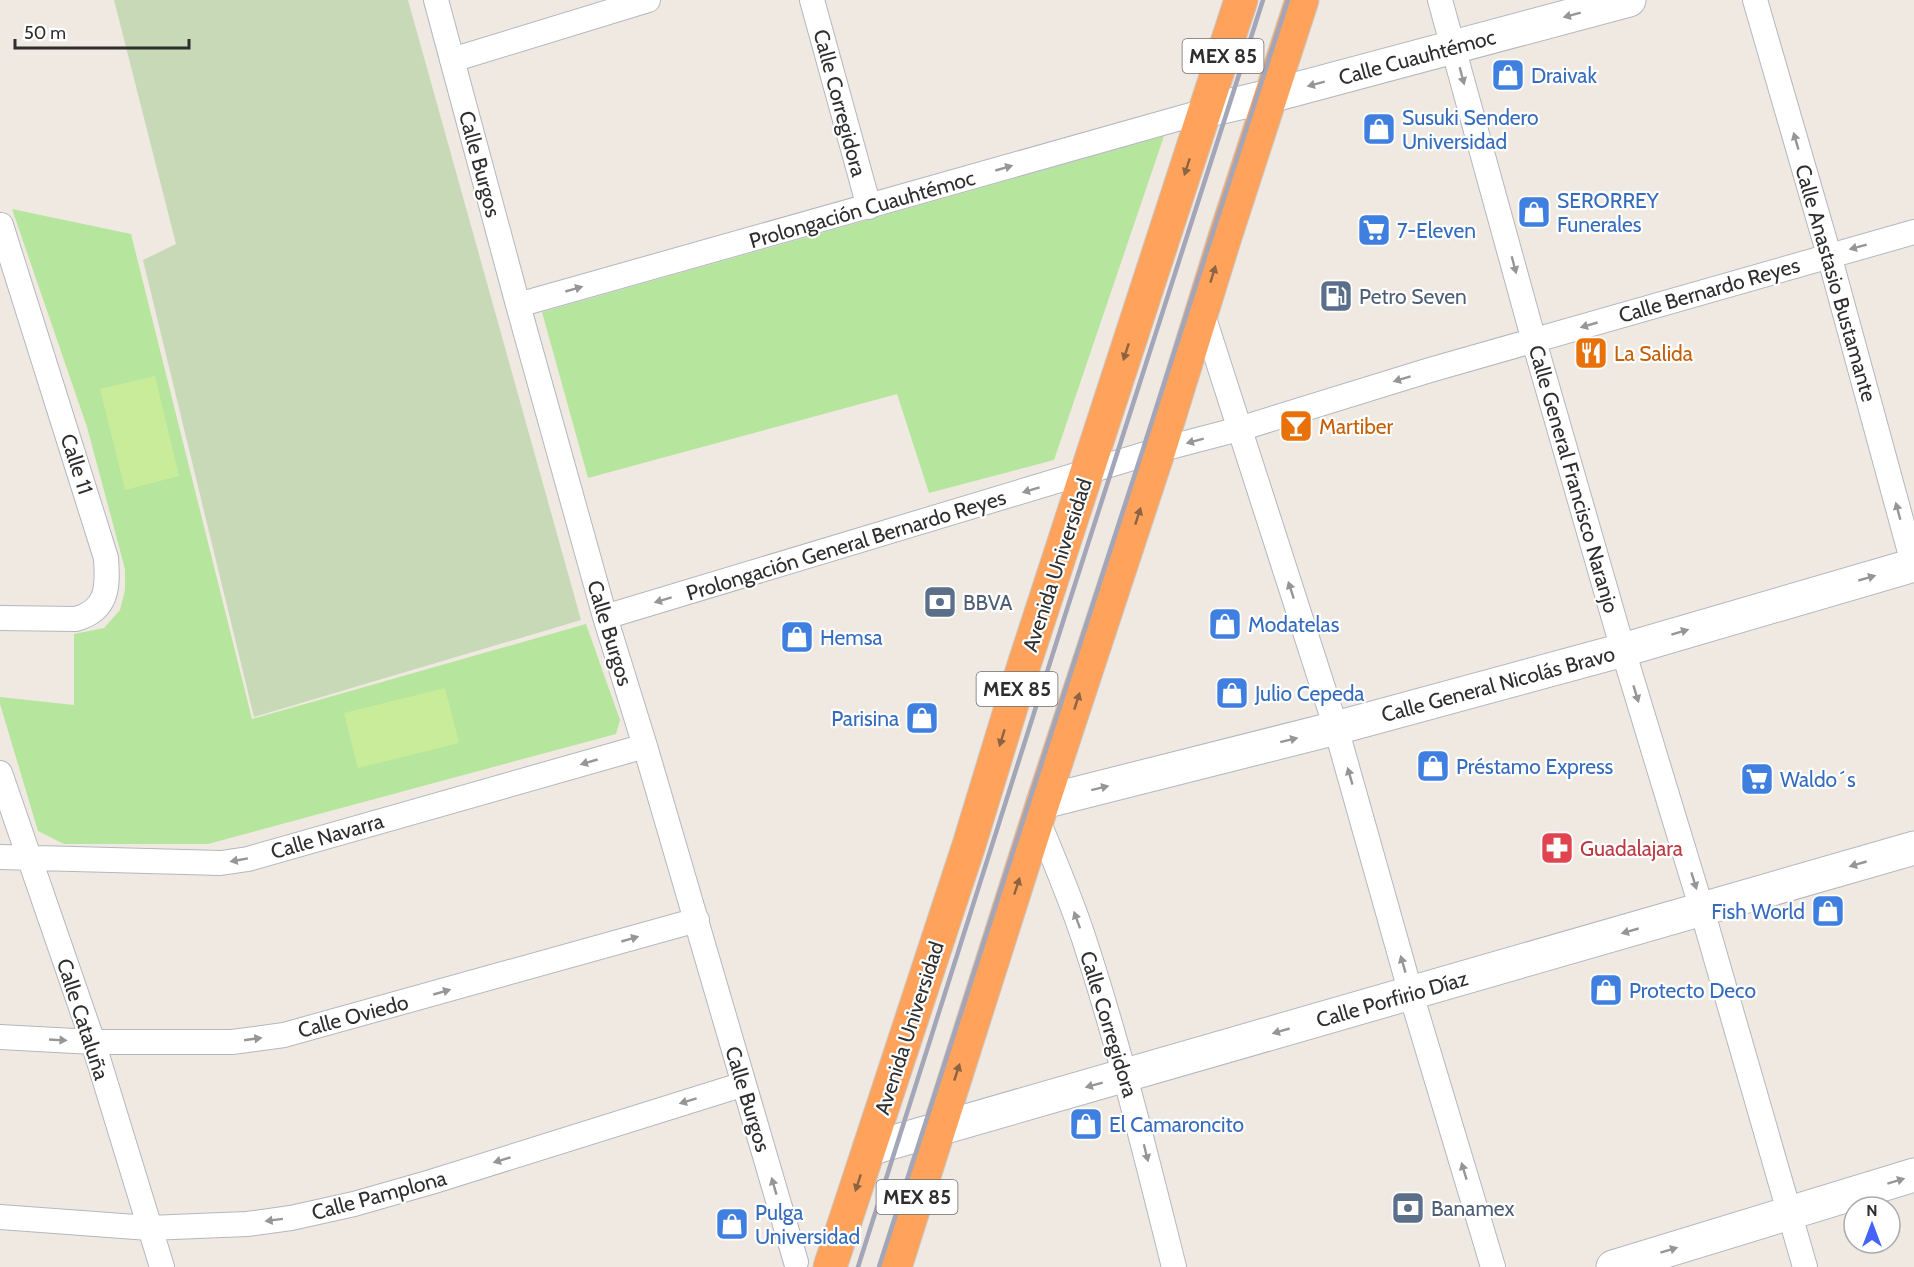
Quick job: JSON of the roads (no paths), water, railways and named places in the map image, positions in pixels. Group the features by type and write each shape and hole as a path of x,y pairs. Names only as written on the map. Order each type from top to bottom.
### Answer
{"highway":[{"name":"Avenida Universidad","path":"834,1257 1241,0"},
{"name":"MEX 85","path":"895,1267 1302,0"}],"street":[{"name":"Calle Burgos","path":"436,0 605,617 744,1084 788,1264"},
{"path":"453,60 648,0"},
{"name":"Calle Corregidora","path":"812,0 868,207"},
{"name":"Calle General Francisco Naranjo","path":"1440,0 1534,341 1623,650 1702,910 1805,1267"},
{"name":"Calle Cuauhtémoc","path":"1205,111 1270,96 1629,0"},
{"name":"Calle Anastasio Bustamante","path":"1755,0 1829,255 1914,566"},
{"name":"Prolongación Cuauhtémoc","path":"518,305 1205,111"},
{"name":"Calle 11","path":"0,618 76,619 88,615 102,602 108,579 106,558 1,225"},
{"name":"Calle Bernardo Reyes","path":"1159,450 1239,429 1430,370 1914,232"},
{"path":"1202,312 1336,728 1493,1267"},
{"name":"Prolongación General Bernardo Reyes","path":"605,617 1159,450"},
{"name":"Calle General Nicolás Bravo","path":"1041,812 1336,728 1623,650 1914,566"},
{"name":"Calle Navarra","path":"0,857 221,863 248,859 645,746"},
{"name":"Calle Cataluña","path":"0,772 93,1042 162,1267"},
{"name":"Calle Corregidora","path":"1041,812 1083,934 1126,1076 1174,1267"},
{"name":"Calle Porfirio Díaz","path":"869,1149 1914,848"},
{"name":"Calle Oviedo","path":"0,1036 93,1042 232,1042 284,1035 697,920"},
{"name":"Calle Pamplona","path":"0,1217 149,1228 247,1224 291,1218 354,1204 431,1182 744,1084"},
{"path":"1613,1267 1914,1175"},
{"path":"788,1264 834,1257"}],"railway":[{"path":"858,1267 1263,0"},
{"path":"879,1267 1288,0"}],"place":[{"name":"Draivak","path":"1508,75"},
{"name":"Susuki Sendero Universidad","path":"1379,129"},
{"name":"SERORREY Funerales","path":"1534,212"},
{"name":"7-Eleven","path":"1374,230"},
{"name":"Petro Seven","path":"1336,296"},
{"name":"La Salida","path":"1591,353"},
{"name":"Martiber","path":"1296,426"},
{"name":"BBVA","path":"940,602"},
{"name":"Modatelas","path":"1225,624"},
{"name":"Hemsa","path":"797,637"},
{"name":"Julio Cepeda","path":"1232,693"},
{"name":"Parisina","path":"922,718"},
{"name":"Préstamo Express","path":"1433,766"},
{"name":"Waldo´s","path":"1757,779"},
{"name":"Guadalajara","path":"1557,848"},
{"name":"Fish World","path":"1828,911"},
{"name":"Protecto Deco","path":"1606,990"},
{"name":"El Camaroncito","path":"1086,1124"},
{"name":"Banamex","path":"1408,1208"},
{"name":"Pulga Universidad","path":"732,1224"}]}
